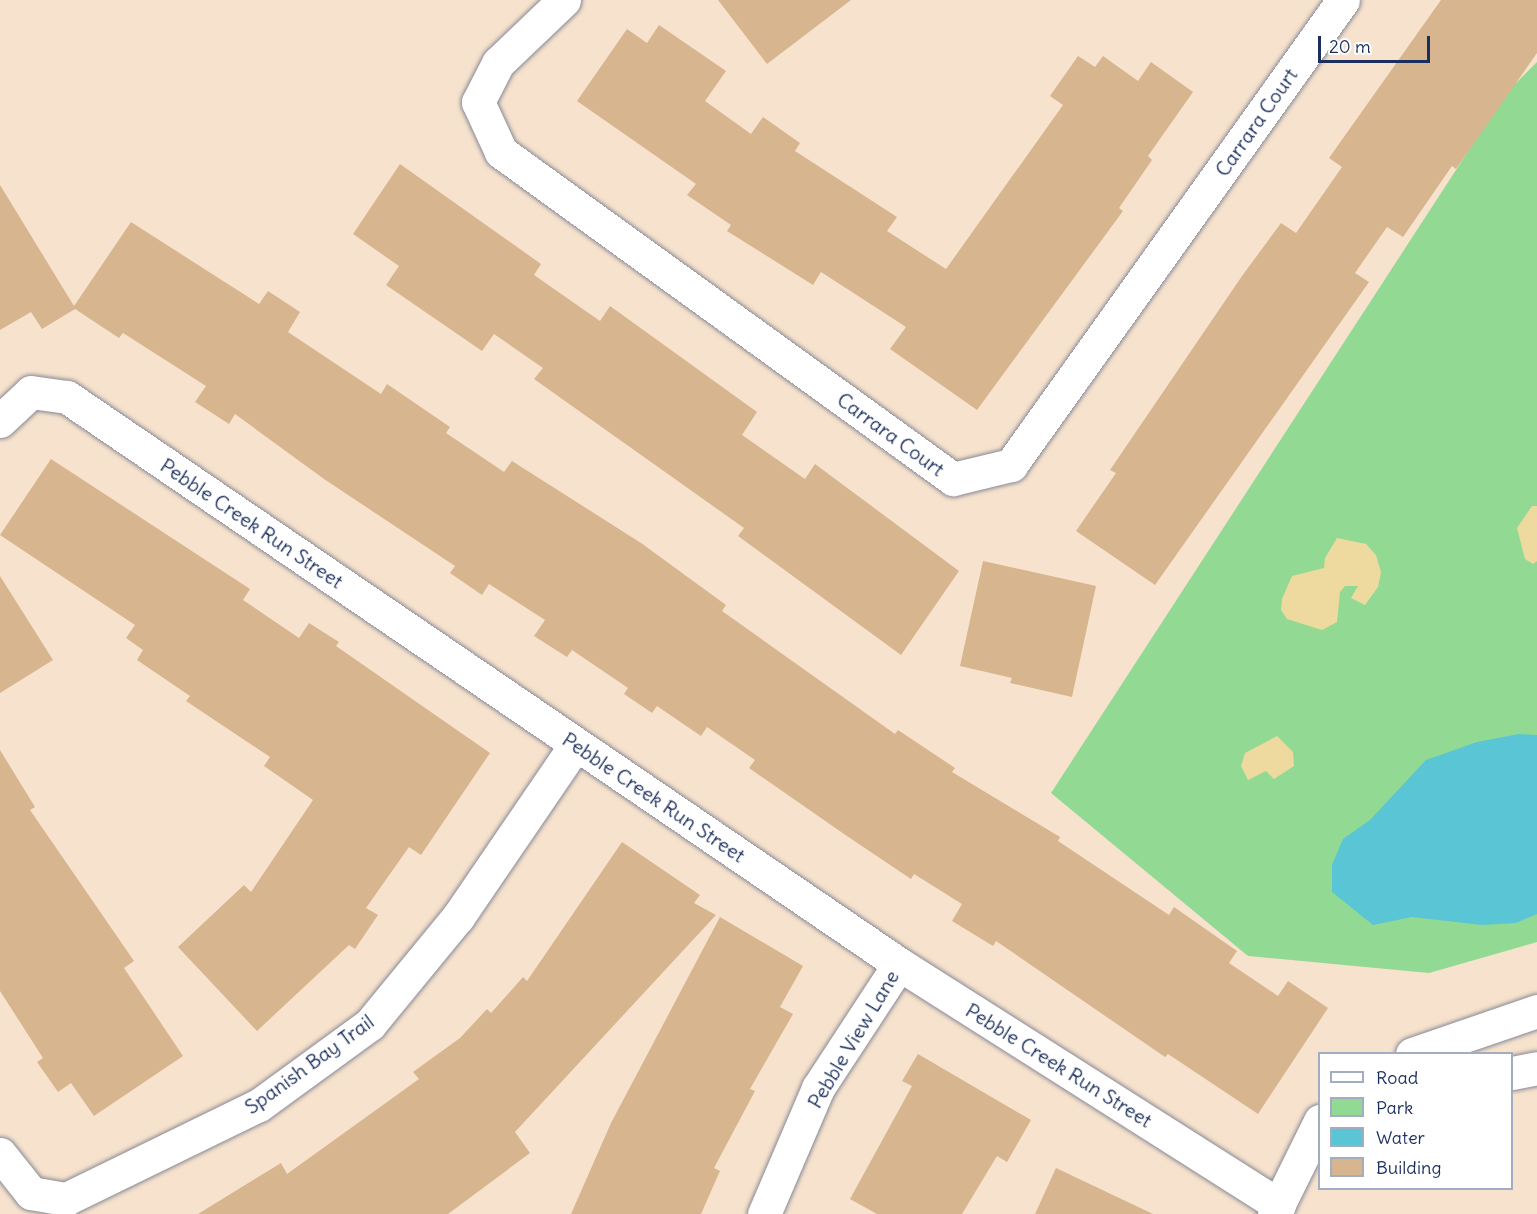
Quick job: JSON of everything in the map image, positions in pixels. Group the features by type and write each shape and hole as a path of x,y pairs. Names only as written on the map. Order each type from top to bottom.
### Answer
{"street":[{"name":"Carrara Court","path":"564,0 498,63 478,102 501,152 952,478 1011,465 1342,0"},
{"name":"Pebble Creek Run Street","path":"0,421 31,392 67,397 899,964 1276,1209"},
{"name":"Spanish Bay Trail","path":"0,1154 32,1193 66,1199 259,1105 370,1024 458,917 576,744"},
{"name":"Pebble View Lane","path":"764,1214 818,1088 899,964"},
{"path":"1415,1052 1537,1011"},
{"path":"1513,1074 1537,1068"},
{"path":"1276,1209 1318,1125"},
{"path":"1276,1209 1318,1178"}],"green space":[{"path":"1537,62 1537,942 1429,973 1248,956 1051,793 1506,93"}],"sand":[{"path":"1532,506 1537,506 1537,561 1533,564 1525,559 1517,528"},
{"path":"1337,538 1366,544 1376,555 1381,572 1378,587 1365,605 1351,598 1358,586 1345,586 1340,592 1337,622 1322,630 1287,619 1281,610 1282,599 1292,576 1324,568 1325,558"},
{"path":"1277,736 1293,752 1294,766 1274,779 1266,771 1248,780 1241,766 1245,753"}],"water":[{"path":"1519,734 1537,735 1537,914 1516,923 1482,925 1412,917 1373,925 1332,892 1332,865 1343,839 1370,820 1426,760 1477,742"}],"building":[{"path":"718,0 851,0 767,64"},
{"path":"1441,0 1537,0 1537,53 1456,169 1452,166 1403,237 1387,227 1355,273 1369,282 1155,585 1076,531 1116,473 1110,470 1242,276 1281,223 1296,233 1342,167 1329,158"},
{"path":"659,25 726,71 705,101 751,134 763,117 800,143 795,151 897,217 887,231 946,269 1063,105 1050,96 1078,56 1095,67 1103,56 1138,81 1151,62 1193,92 1148,156 1152,160 1119,208 1123,211 977,410 890,349 906,327 821,272 813,285 727,231 731,225 687,195 696,184 577,101 627,29 647,43"},
{"path":"400,164 541,264 534,275 600,321 610,306 757,412 742,435 805,479 815,464 959,571 901,655 738,536 744,528 534,379 543,368 494,334 482,351 386,285 399,266 353,234"},
{"path":"0,185 74,306 131,222 259,304 268,291 300,312 288,332 381,394 387,384 450,427 446,433 504,472 512,461 641,543 726,605 722,611 895,734 898,730 955,768 952,772 1060,837 1058,841 1169,915 1174,907 1237,951 1229,963 1278,996 1288,981 1328,1008 1258,1114 1168,1054 1165,1057 996,941 993,946 952,921 962,904 914,874 911,879 844,834 749,768 755,760 707,727 701,736 657,706 652,713 624,694 628,688 572,650 567,657 534,636 545,620 489,584 482,595 450,573 455,566 324,479 235,414 229,424 195,402 206,386 123,333 119,338 75,309 42,329 31,312 0,330"},
{"path":"51,459 250,589 243,600 299,638 309,623 339,642 336,646 490,753 421,855 409,847 366,908 378,915 355,949 349,945 257,1031 178,947 244,885 251,892 313,800 264,766 270,757 186,701 190,696 137,660 143,650 126,638 135,625 0,535"},
{"path":"983,561 1096,586 1072,697 1010,683 1012,678 960,666"},
{"path":"0,576 53,660 0,693"},
{"path":"0,750 35,807 30,810 134,961 124,968 183,1056 94,1116 71,1083 58,1092 37,1062 43,1058 0,991"},
{"path":"622,842 700,895 694,903 716,915 515,1132 530,1153 448,1214 198,1214 281,1163 287,1174 419,1079 413,1072 460,1038 487,1009 491,1013 523,977 527,981"},
{"path":"720,917 803,966 780,1007 793,1014 750,1089 755,1091 714,1168 720,1171 701,1214 571,1214 611,1123"},
{"path":"918,1054 1031,1120 1007,1162 997,1156 962,1214 877,1214 850,1199 912,1086 902,1081"},
{"path":"1056,1168 1153,1214 1035,1214"}]}
